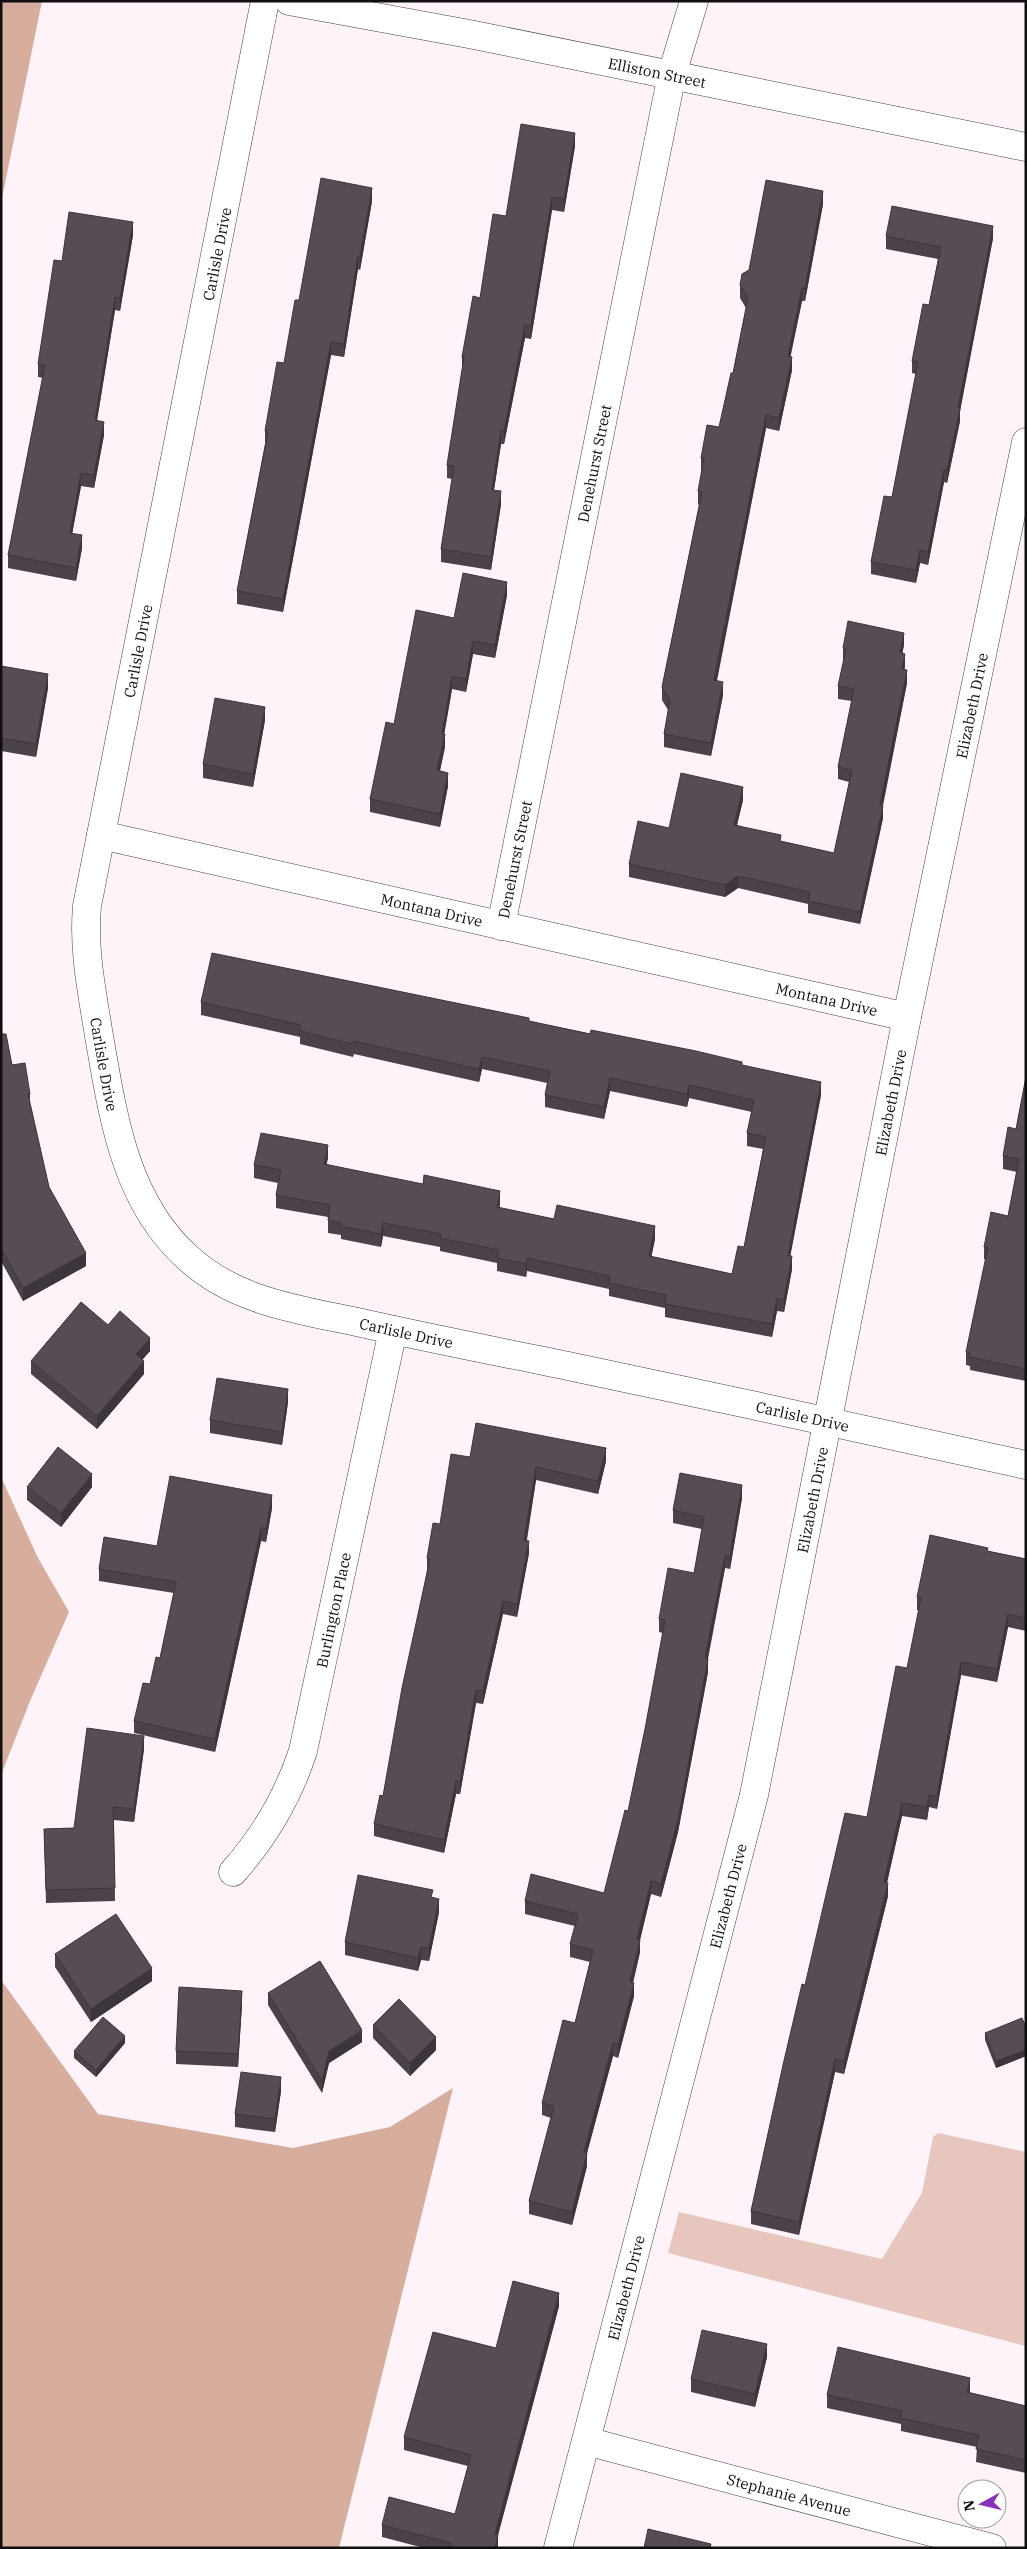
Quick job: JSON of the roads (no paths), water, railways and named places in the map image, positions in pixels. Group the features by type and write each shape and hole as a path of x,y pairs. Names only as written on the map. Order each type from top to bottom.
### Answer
{"street":[{"name":"Carlisle Drive","path":"266,1 86,906 84,934 87,966 115,1128 137,1188 151,1214 167,1236 187,1258 230,1288 260,1300 394,1330 827,1420 1026,1465"},
{"name":"Elliston Street","path":"289,1 672,74 1026,147"},
{"name":"Denehurst Street","path":"501,926 672,74 694,1"},
{"name":"Elizabeth Drive","path":"558,2548 754,1795 907,1017 1026,442"},
{"name":"Montana Drive","path":"101,835 907,1017"},
{"name":"Burlington Place","path":"234,1872 275,1816 295,1775 303,1751 394,1330"},
{"name":"Stephanie Avenue","path":"586,2440 992,2548"}]}
